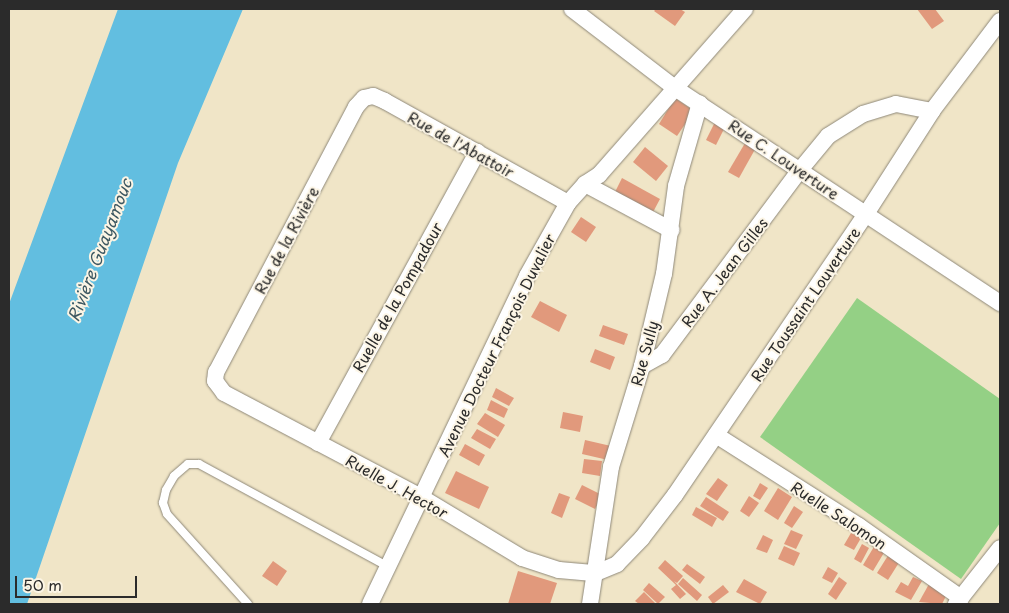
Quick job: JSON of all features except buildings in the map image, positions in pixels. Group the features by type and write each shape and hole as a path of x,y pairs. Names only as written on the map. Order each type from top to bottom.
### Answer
{"street":[{"name":"Rue C. Louverture","path":"572,9 675,88 1000,303"},
{"name":"Avenue Docteur François Duvalier","path":"370,604 527,276 568,203 585,184 599,176 745,9"},
{"name":"Rue Toussaint Louverture","path":"596,572 617,564 642,538 716,435 866,214 932,111 1000,21"},
{"name":"Rue de l'Abattoir","path":"356,107 364,98 373,96 568,203"},
{"name":"Rue Sully","path":"590,604 611,467 642,366 664,274 676,186 700,103"},
{"name":"Rue A. Jean Gilles","path":"642,366 662,355 800,170 828,136 863,114 896,104 932,111"},
{"name":"Rue de la Rivière","path":"216,372 356,107"},
{"name":"Ruelle de la Pompadour","path":"318,442 477,152"},
{"path":"585,184 671,230"},
{"name":"Ruelle J. Hector","path":"216,372 215,381 224,393 421,497 522,558 559,570 596,572"},
{"name":"Ruelle Salomon","path":"716,435 859,526 958,601"},
{"path":"958,601 1000,548"}],"lane":[{"path":"248,604 167,514 164,502 166,490 174,476 188,464 199,464 389,567"}],"green space":[{"path":"857,298 1000,399 1000,523 961,579 760,437"}],"water":[{"name":"Rivière Guayamouc","path":"118,9 243,9 178,163 27,604 9,604 9,304"}]}
